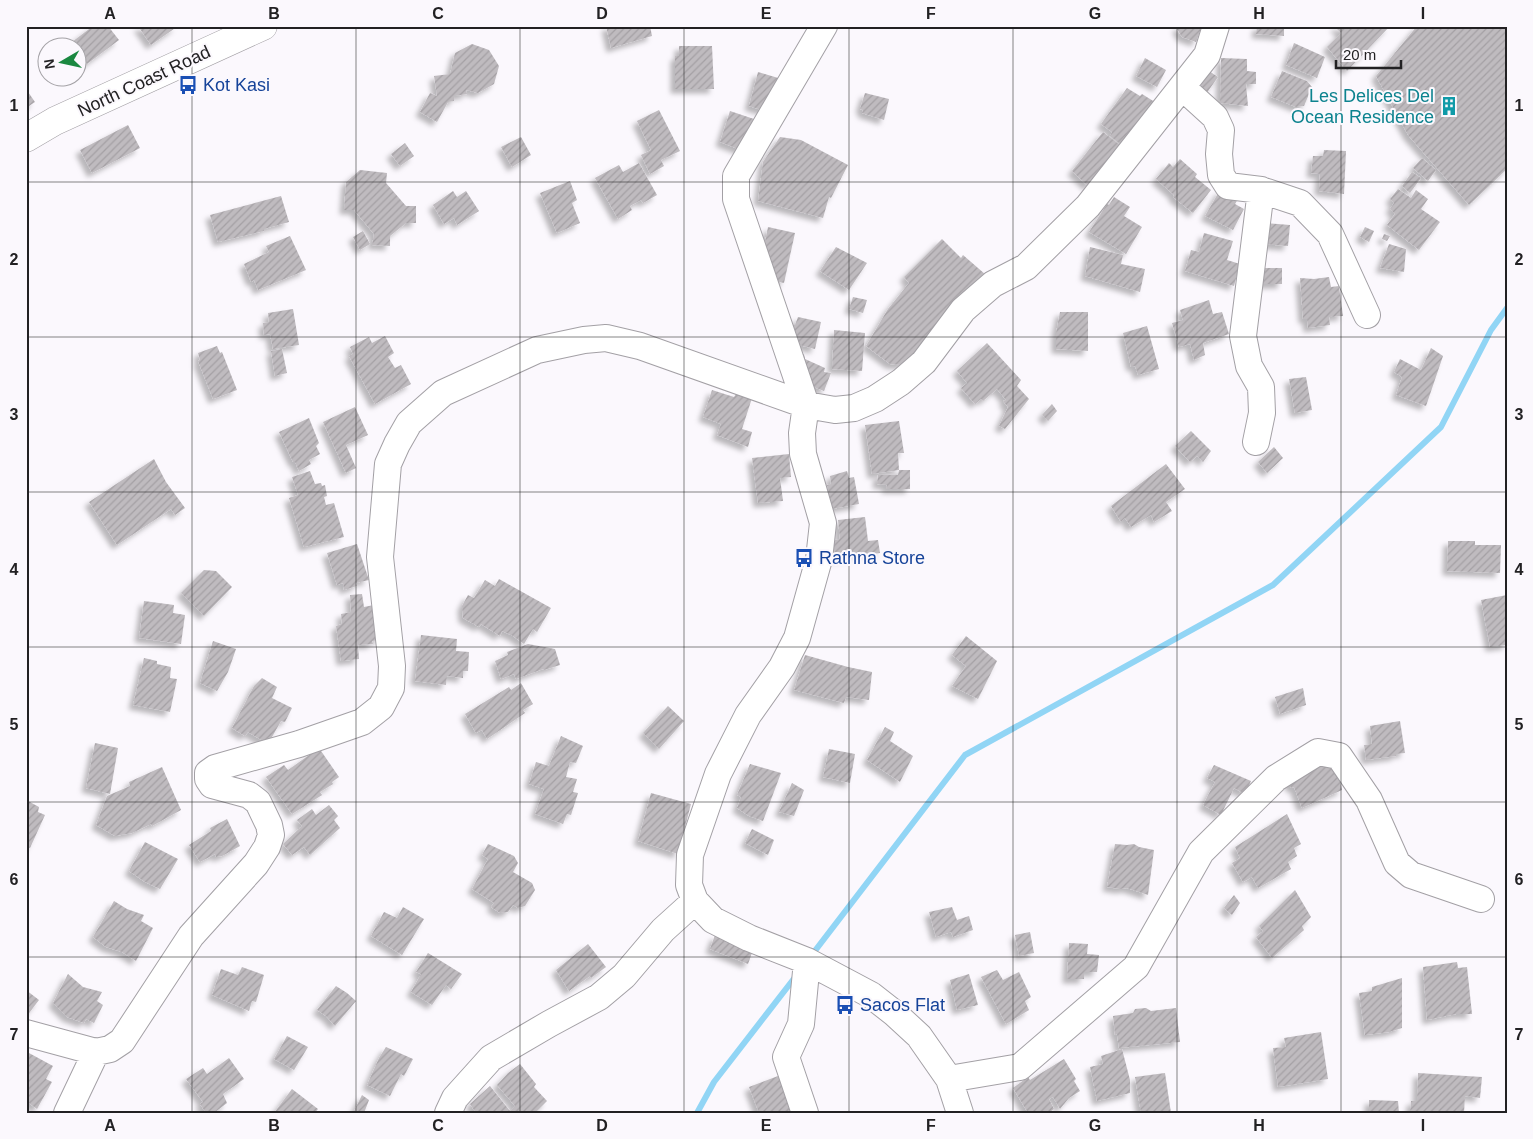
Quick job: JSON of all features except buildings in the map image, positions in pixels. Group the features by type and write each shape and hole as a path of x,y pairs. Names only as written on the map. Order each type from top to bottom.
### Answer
{"main road":[{"name":"North Coast Road","path":"26,138 55,121 263,26"}],"street":[{"path":"824,26 736,176 736,199 806,405 802,433 803,454 823,523 819,559 797,638 782,667 748,715 718,774 690,855 689,885 695,901 713,920 749,938 806,961 871,995 894,1013 919,1036 949,1079 960,1113"},
{"path":"26,1033 96,1052 110,1049 122,1041 191,936 256,864 267,848 270,834 269,825 258,802 249,795 212,785 208,779 208,773 215,768 299,744 362,722 381,707 391,688 392,666 380,557 388,464 409,423 443,394 537,350 584,340 606,338 640,346 806,405 835,410 854,408 875,399 901,382 924,362 963,310 994,284 1026,267 1088,206 1207,55 1216,26"},
{"path":"1182,87 1215,117 1221,130 1219,154 1221,175 1228,186 1261,190 1300,203 1330,234 1367,315"},
{"path":"1256,442 1262,413 1262,387 1250,366 1243,336 1261,190"},
{"path":"949,1079 1020,1067 1136,967 1201,852 1276,778 1318,752 1339,756 1369,800 1397,863 1410,875 1481,899"},
{"path":"448,1113 455,1098 491,1058 599,997 624,976 663,930 695,901"},
{"path":"805,1113 786,1057 800,1024 806,961"},
{"path":"67,1113 96,1052"}],"waterway":[{"path":"811,956 965,755 1273,585 1441,427 1491,330 1507,308"},
{"path":"697,1113 714,1082 796,976"}],"place":[{"name":"Kot Kasi","path":"188,85"},
{"name":"Les Delices Del Ocean Residence","path":"1449,106"},
{"name":"Rathna Store","path":"804,558"},
{"name":"Sacos Flat","path":"845,1005"}]}
